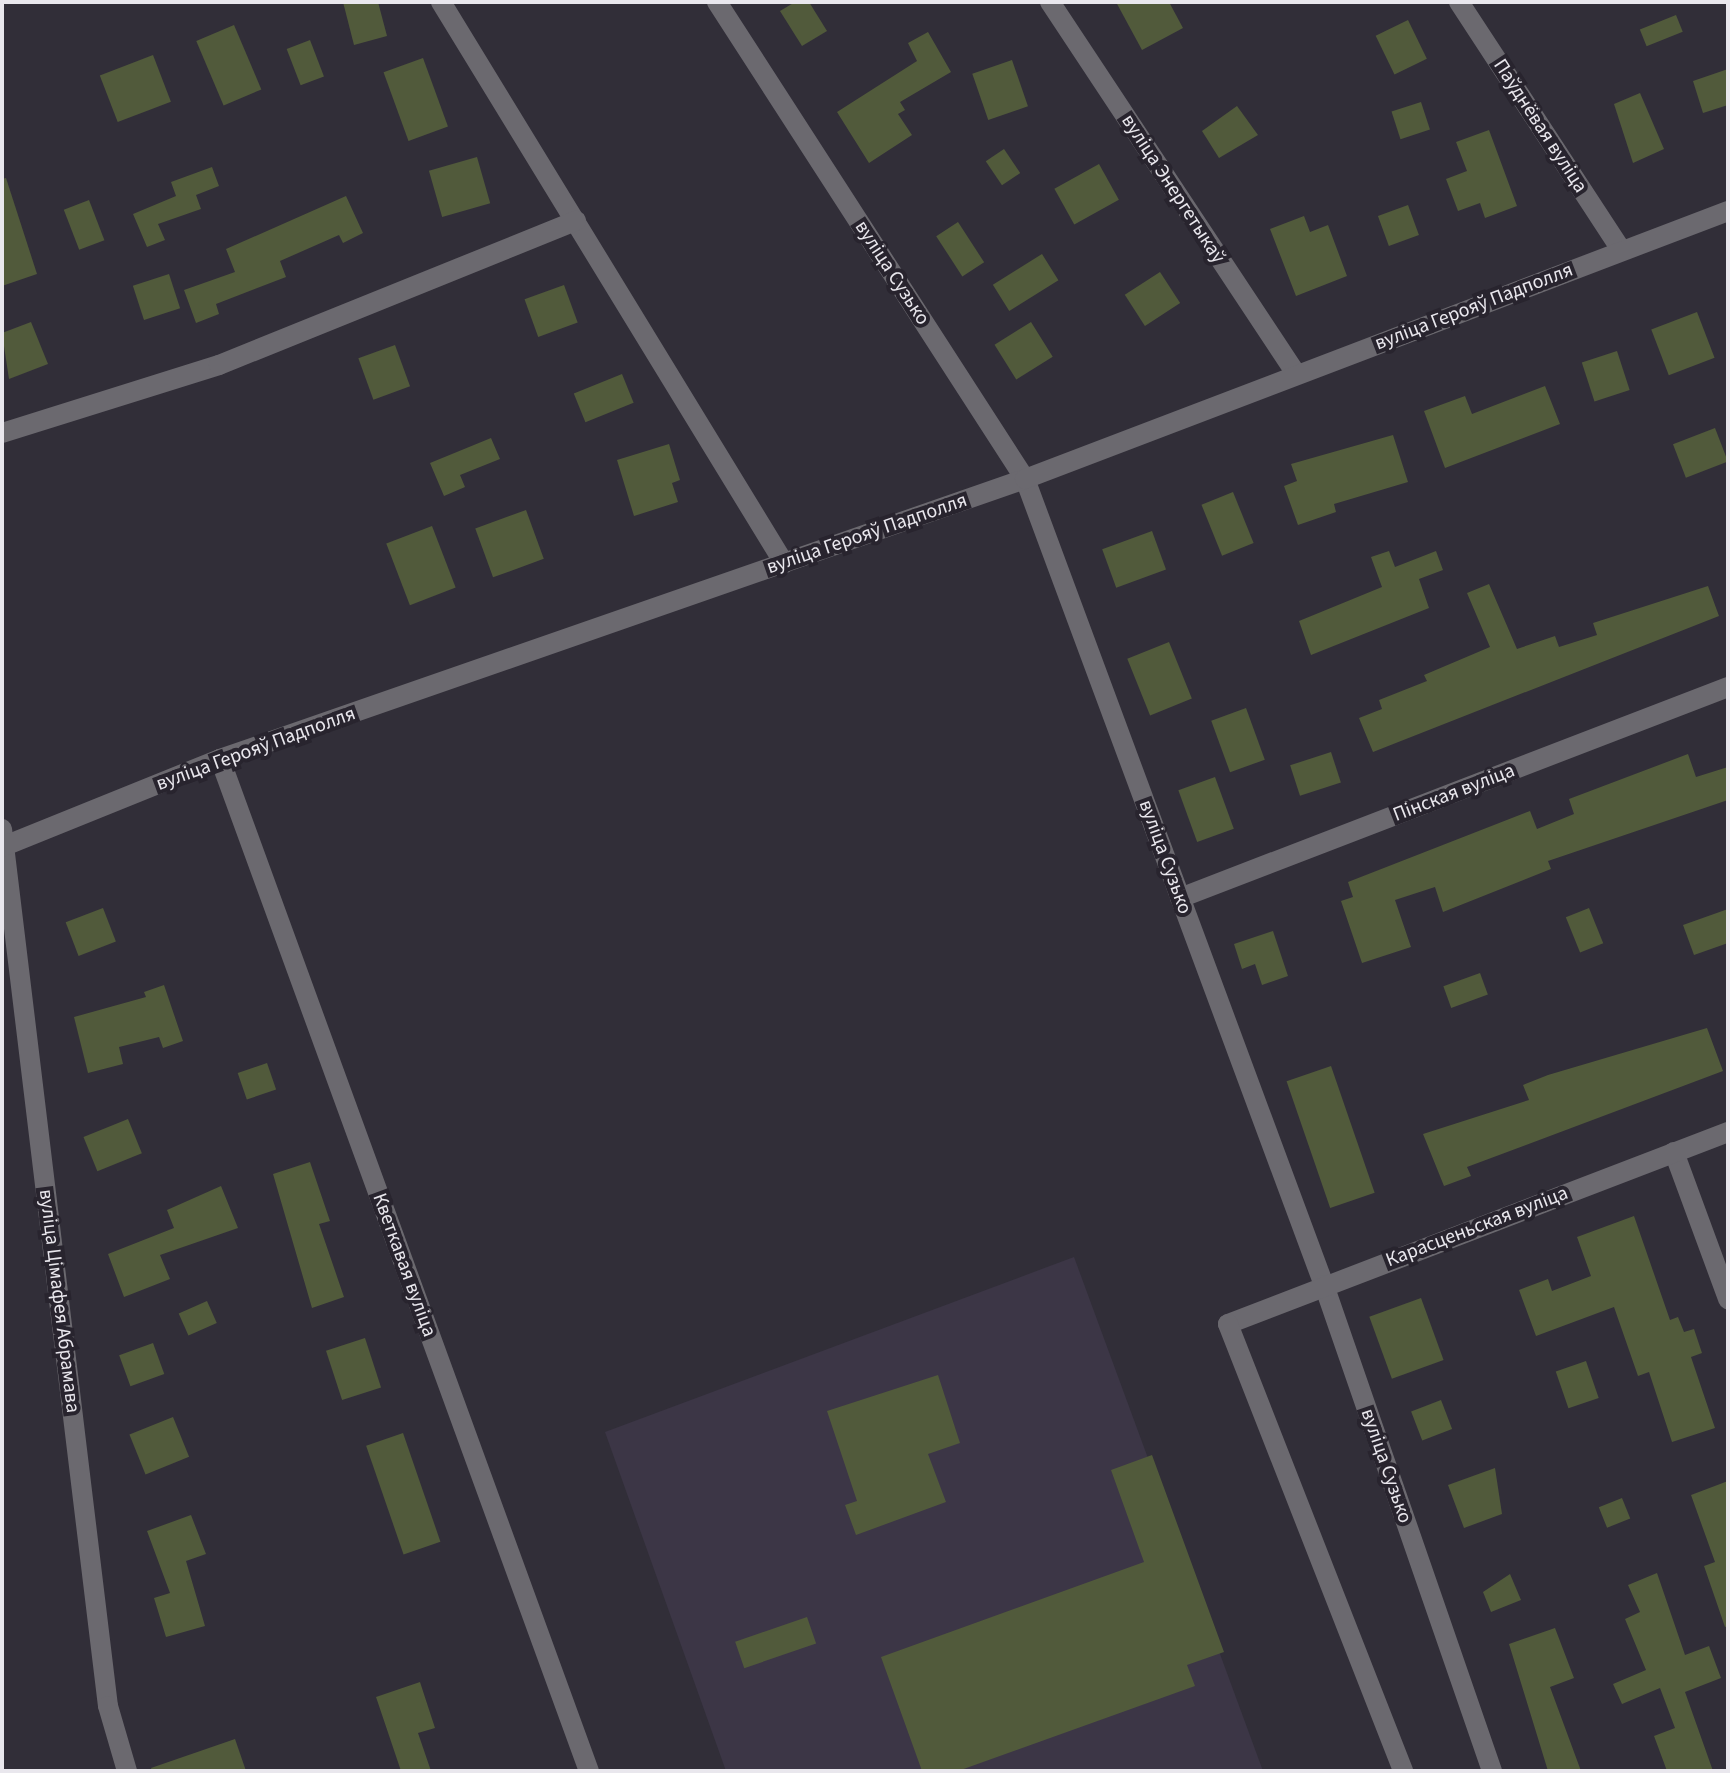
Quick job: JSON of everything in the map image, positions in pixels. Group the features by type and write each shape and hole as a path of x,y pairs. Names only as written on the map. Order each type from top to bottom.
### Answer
{"street":[{"path":"441,2 784,563"},
{"name":"вуліца Сузько","path":"717,2 1025,479 1324,1285 1492,1771"},
{"name":"вуліца Энергетыкаў","path":"1050,2 1297,375"},
{"name":"Паўднёвая вуліца","path":"1459,2 1621,250"},
{"name":"вуліца Герояў Падполля","path":"3,841 220,759 1025,479 1728,211"},
{"path":"2,433 219,365 576,221"},
{"name":"Пінская вуліца","path":"1180,898 1728,687"},
{"name":"Кветкавая вуліца","path":"220,759 589,1771"},
{"name":"вуліца Цімафея Абрамава","path":"3,841 108,1706 127,1771"},
{"name":"Карасценьская вуліца","path":"1403,1771 1228,1324 1728,1132"},
{"path":"1674,1152 1728,1299"}],"shaded area":[{"path":"1074,1257 1263,1771 726,1771 605,1432"}],"building":[{"path":"343,2 378,2 387,36 354,45"},
{"path":"795,2 809,2 827,31 802,46 780,11"},
{"path":"1116,2 1169,2 1183,28 1142,50"},
{"path":"1676,15 1683,32 1647,46 1640,30"},
{"path":"1408,20 1427,59 1394,74 1376,36"},
{"path":"234,25 261,89 224,105 196,41"},
{"path":"928,32 951,72 900,102 905,110 898,114 912,135 869,163 837,112 917,61 908,43"},
{"path":"310,40 324,76 301,85 287,49"},
{"path":"153,55 171,102 118,122 100,75"},
{"path":"423,58 448,127 409,141 384,72"},
{"path":"1012,60 1028,106 988,120 972,74"},
{"path":"1728,69 1728,105 1703,113 1693,81"},
{"path":"1640,93 1664,149 1633,163 1614,104"},
{"path":"1421,102 1430,130 1400,139 1392,112"},
{"path":"1237,106 1258,135 1219,158 1202,131"},
{"path":"1489,130 1517,206 1485,218 1480,203 1458,211 1446,179 1467,171 1456,142"},
{"path":"1004,149 1020,173 1002,185 986,161"},
{"path":"477,157 490,203 442,217 429,171"},
{"path":"1099,164 1119,200 1074,225 1054,189"},
{"path":"212,167 219,186 196,195 201,209 158,224 165,240 147,247 133,214 176,196 171,182"},
{"path":"6,178 37,274 2,286 2,179"},
{"path":"346,196 363,233 343,243 339,235 280,261 286,277 216,304 219,314 196,323 184,290 235,272 226,249"},
{"path":"89,200 104,240 79,250 64,210"},
{"path":"1408,205 1419,235 1389,246 1378,216"},
{"path":"1304,216 1310,232 1328,225 1347,276 1296,296 1270,229"},
{"path":"958,222 984,262 962,276 936,236"},
{"path":"1042,254 1058,280 1009,311 993,285"},
{"path":"1160,272 1180,303 1145,326 1125,295"},
{"path":"169,274 180,308 144,320 133,286"},
{"path":"564,285 578,323 538,337 525,299"},
{"path":"1697,312 1715,358 1669,375 1651,330"},
{"path":"31,322 48,364 9,379 2,333"},
{"path":"1031,322 1053,357 1016,380 995,345"},
{"path":"395,345 410,386 373,400 358,358"},
{"path":"1617,351 1630,390 1594,401 1582,362"},
{"path":"622,374 634,403 585,422 574,393"},
{"path":"1545,386 1560,424 1445,468 1424,411 1465,396 1472,414"},
{"path":"1715,428 1728,462 1686,478 1673,444"},
{"path":"1393,435 1408,482 1334,504 1336,512 1298,525 1284,486 1297,481 1291,464"},
{"path":"491,438 500,459 460,475 465,487 444,496 430,463"},
{"path":"669,444 680,480 672,483 678,502 634,516 617,460"},
{"path":"1233,492 1254,543 1222,556 1201,505"},
{"path":"526,510 544,559 493,577 475,528"},
{"path":"432,526 456,588 410,605 386,544"},
{"path":"1152,531 1166,570 1116,588 1102,549"},
{"path":"1389,551 1395,567 1436,551 1443,570 1419,579 1429,608 1311,655 1299,621 1382,587 1371,557"},
{"path":"1489,584 1517,649 1555,636 1559,647 1597,635 1593,623 1708,586 1719,616 1373,752 1359,718 1382,709 1379,700 1427,681 1424,675 1490,647 1467,593"},
{"path":"1169,642 1192,699 1150,715 1127,659"},
{"path":"1246,708 1265,760 1230,772 1211,721"},
{"path":"1331,752 1341,782 1300,796 1290,765"},
{"path":"1688,754 1696,777 1728,767 1728,800 1548,861 1551,869 1443,912 1435,887 1395,900 1411,947 1362,963 1341,901 1353,897 1348,882 1530,811 1537,829 1574,814 1569,799"},
{"path":"1215,777 1234,829 1197,842 1178,790"},
{"path":"103,908 116,942 79,956 66,922"},
{"path":"1589,908 1603,943 1580,953 1566,917"},
{"path":"1728,909 1728,943 1694,955 1683,925"},
{"path":"1273,931 1288,976 1262,985 1255,964 1242,969 1234,944"},
{"path":"1480,973 1488,995 1451,1008 1443,986"},
{"path":"164,985 183,1041 163,1048 159,1037 119,1047 123,1064 88,1073 74,1017 146,997 144,992"},
{"path":"1707,1028 1723,1071 1467,1167 1471,1176 1444,1186 1423,1134 1529,1100 1523,1085 1548,1075"},
{"path":"267,1063 276,1089 247,1100 238,1073"},
{"path":"1331,1066 1375,1193 1330,1208 1287,1081"},
{"path":"128,1119 142,1153 97,1171 83,1137"},
{"path":"310,1162 330,1221 319,1224 344,1297 312,1308 273,1174"},
{"path":"221,1186 238,1228 160,1255 170,1279 124,1297 108,1254 174,1228 167,1210"},
{"path":"1634,1216 1670,1320 1678,1317 1684,1332 1694,1329 1702,1353 1691,1357 1715,1428 1672,1442 1649,1372 1638,1376 1614,1307 1536,1336 1519,1290 1548,1279 1552,1291 1591,1276 1577,1237"},
{"path":"1421,1298 1444,1360 1392,1379 1369,1317"},
{"path":"207,1301 217,1323 188,1336 179,1314"},
{"path":"365,1338 381,1387 342,1400 326,1351"},
{"path":"153,1343 164,1374 130,1386 119,1355"},
{"path":"1586,1361 1599,1398 1568,1408 1556,1371"},
{"path":"938,1375 960,1443 928,1454 946,1502 856,1535 845,1505 857,1501 827,1411"},
{"path":"1441,1400 1452,1429 1422,1440 1411,1411"},
{"path":"173,1417 189,1457 146,1474 129,1435"},
{"path":"403,1433 440,1542 404,1554 366,1446"},
{"path":"1152,1455 1224,1652 1187,1665 1195,1686 958,1771 922,1771 881,1657 1144,1562 1111,1470"},
{"path":"1495,1468 1502,1514 1464,1528 1448,1485"},
{"path":"1728,1481 1728,1626 1725,1627 1704,1566 1715,1562 1691,1495"},
{"path":"1622,1498 1630,1518 1607,1528 1599,1507"},
{"path":"191,1515 206,1554 186,1561 205,1626 166,1637 154,1598 170,1593 147,1531"},
{"path":"1657,1573 1685,1655 1709,1646 1721,1678 1685,1692 1713,1771 1667,1771 1654,1736 1675,1728 1660,1688 1622,1704 1613,1684 1646,1670 1625,1619 1640,1612 1628,1585"},
{"path":"1510,1574 1521,1600 1491,1612 1483,1592"},
{"path":"807,1617 816,1643 744,1668 735,1642"},
{"path":"1555,1628 1574,1678 1550,1687 1581,1771 1548,1771 1509,1644"},
{"path":"420,1682 435,1728 418,1733 431,1771 401,1771 376,1697"},
{"path":"235,1739 246,1771 152,1771 151,1768"}]}
